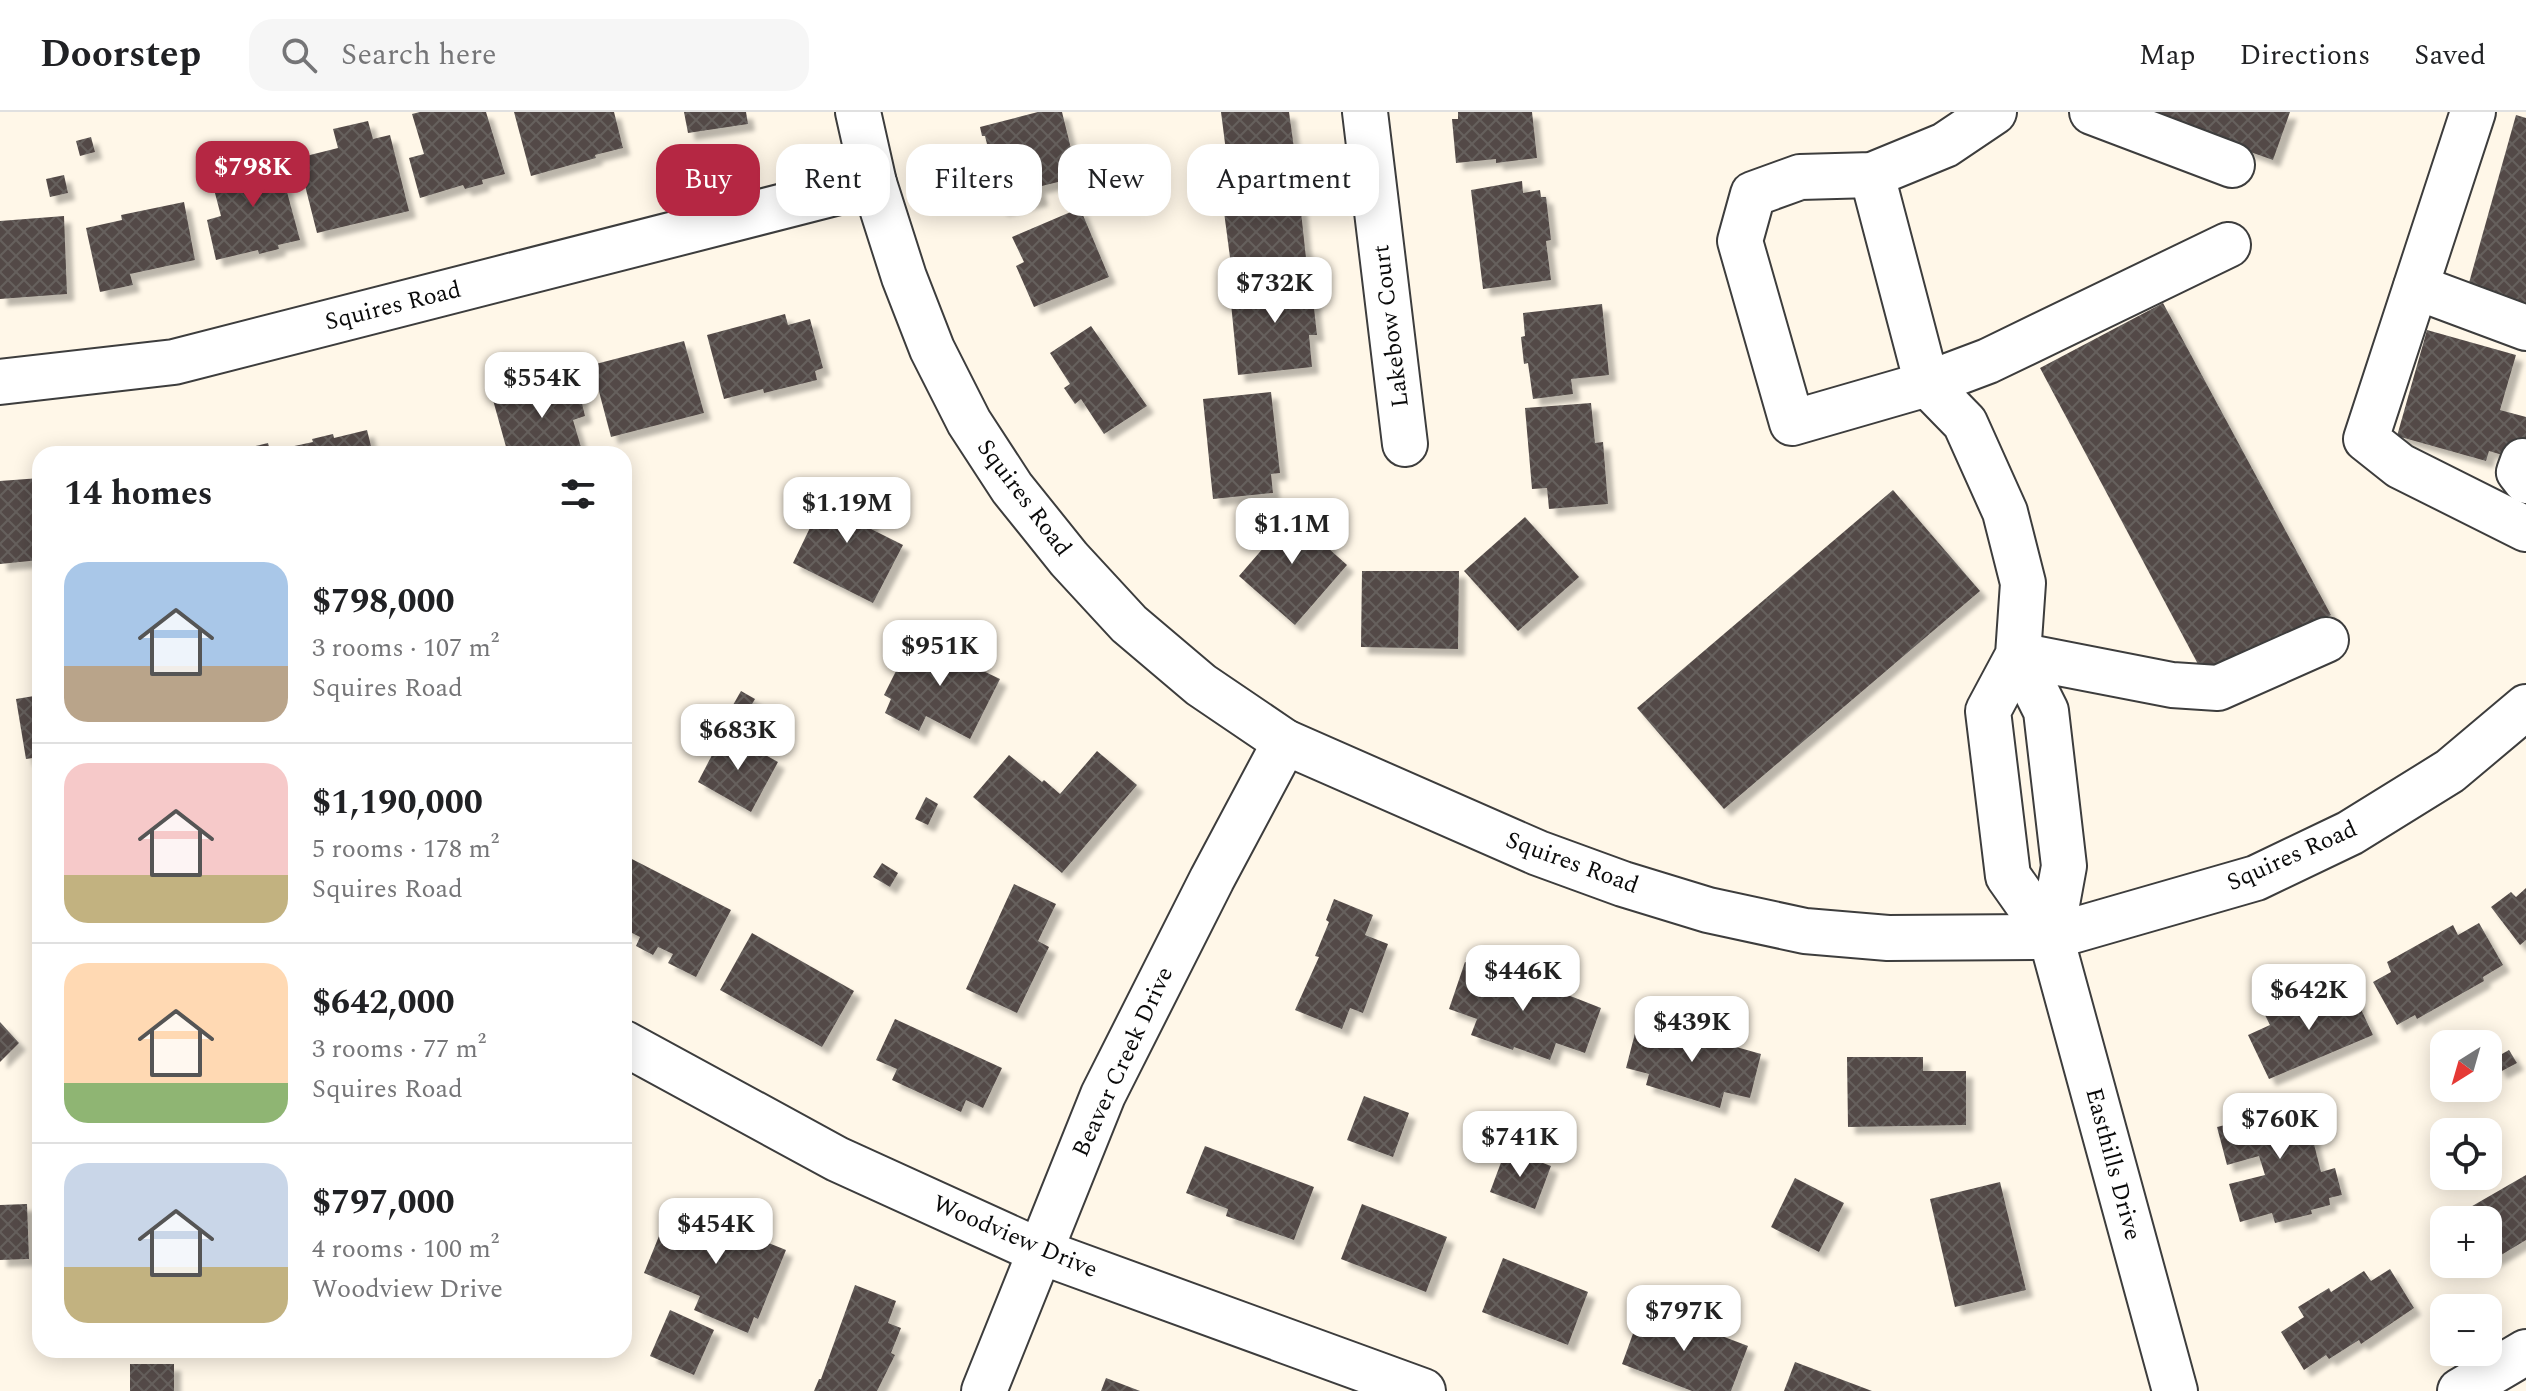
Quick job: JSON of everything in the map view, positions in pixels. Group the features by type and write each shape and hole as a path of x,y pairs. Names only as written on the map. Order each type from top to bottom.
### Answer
{"street":[{"name":"Squires Road","path":"858,112 865,144"},
{"name":"Lakebow Court","path":"1365,112 1405,444"},
{"path":"1994,112 1945,145 1872,175 1800,177 1753,194 1740,241 1792,423 1927,384 1988,361 2228,245"},
{"path":"2092,112 2232,165"},
{"path":"2473,112 2366,439 2400,466 2526,529"},
{"path":"1872,175 1927,384 1965,423 2005,512 2023,583 2018,655 1988,711 2008,876 2051,937"},
{"name":"Squires Road","path":"0,382 174,362 776,208"},
{"name":"Squires Road","path":"885,216 932,349 969,422 1012,488 1069,559 1129,624 1201,685 1285,742 1538,853 1708,910 1805,931 1888,938 2051,937 2256,878 2350,833 2450,771 2526,707"},
{"path":"2416,287 2526,328"},
{"path":"2018,655 2172,685 2218,688 2326,640"},
{"path":"2018,655 2046,711 2064,866 2051,937"},
{"name":"Beaver Creek Drive","path":"984,1391 1103,1095 1285,742"},
{"name":"Easthills Drive","path":"2051,937 2175,1391"},
{"name":"Woodview Drive","path":"632,1047 837,1159 1039,1251 1423,1391"},
{"path":"2460,1391 2526,1352"}],"building":[{"path":"486,112 505,174 482,180 483,184 465,189 463,185 420,198 409,158 424,154 412,114"},
{"path":"514,112 614,112 623,148 531,176"},
{"path":"684,112 746,112 748,124 688,133"},
{"path":"1038,112 1062,112 1070,144 1058,144 1058,182 1042,186 1042,144 987,144 980,127"},
{"path":"1221,112 1289,112 1293,144 1225,144"},
{"path":"1458,112 1532,112 1537,158 1496,163 1496,159 1456,163 1452,119 1458,119"},
{"path":"2137,112 2290,112 2273,160"},
{"path":"2516,115 2526,118 2526,307 2467,290"},
{"path":"368,121 373,139 390,135 409,211 317,233 298,158 338,148 333,129"},
{"path":"91,137 95,152 80,156 76,141"},
{"path":"274,144 300,240 259,254 258,250 216,260 207,220 221,216 211,178 256,167 252,150"},
{"path":"64,175 68,193 50,197 46,179"},
{"path":"1522,181 1523,193 1540,190 1541,197 1546,197 1551,240 1546,241 1551,280 1483,289 1471,190"},
{"path":"184,202 195,260 130,274 133,285 100,292 86,228 122,220 121,215"},
{"path":"64,216 67,294 0,299 0,221"},
{"path":"1061,216 1083,216 1109,277 1034,307 1016,266 1024,262 1012,237"},
{"path":"1225,216 1301,216 1306,258 1231,265"},
{"path":"1310,272 1317,335 1309,335 1312,367 1238,375 1230,293 1268,289 1267,277"},
{"path":"2163,303 2331,615 2207,681 2040,368"},
{"path":"1602,304 1609,375 1571,379 1573,394 1533,399 1528,363 1524,364 1521,337 1525,336 1523,313"},
{"path":"785,314 788,325 810,319 823,368 815,371 817,380 724,399 707,335"},
{"path":"1091,326 1147,406 1104,434 1081,399 1075,404 1064,388 1070,384 1050,353"},
{"path":"2427,330 2516,355 2500,410 2526,417 2526,462 2489,451 2486,461 2397,436"},
{"path":"684,341 704,413 611,437 592,365"},
{"path":"576,378 585,416 573,420 581,446 506,446 493,400"},
{"path":"1271,392 1280,473 1271,474 1273,493 1213,499 1203,399"},
{"path":"1591,403 1595,443 1603,442 1608,504 1549,509 1547,488 1532,489 1525,408"},
{"path":"367,430 371,446 294,446 333,434 334,438"},
{"path":"32,479 32,561 0,564 0,481"},
{"path":"833,480 869,499 860,515 873,521 869,528 903,545 873,603 793,563"},
{"path":"1893,490 1980,591 1724,809 1637,708"},
{"path":"1286,505 1331,545 1328,548 1347,565 1295,625 1239,576 1265,546 1256,538"},
{"path":"1525,517 1579,577 1518,631 1464,571"},
{"path":"1362,571 1459,571 1458,649 1361,647"},
{"path":"913,637 935,647 938,639 983,662 979,669 1000,679 970,739 926,716 919,731 885,713 891,699 884,695"},
{"path":"741,691 755,699 743,720 729,712"},
{"path":"32,696 32,758 26,759 16,699"},
{"path":"724,732 778,762 751,812 698,782"},
{"path":"1097,751 1137,785 1062,873 973,797 1009,755 1060,794"},
{"path":"926,797 938,804 928,825 915,819"},
{"path":"632,859 731,910 696,977 668,963 673,954 658,947 653,955 636,946 640,937 632,933"},
{"path":"882,863 898,873 890,887 873,877"},
{"path":"1014,884 1056,904 1038,941 1049,947 1017,1013 966,989"},
{"path":"2526,888 2526,940 2520,945 2491,907 2511,892 2516,897"},
{"path":"1334,899 1373,915 1365,935 1388,944 1363,1013 1350,1008 1342,1029 1295,1010 1319,957 1315,956 1329,922 1326,920"},
{"path":"2479,923 2503,965 2483,977 2484,981 2417,1019 2415,1015 2397,1025 2373,982 2391,972 2387,962 2453,925 2458,935"},
{"path":"752,933 854,991 822,1047 720,990"},
{"path":"1465,962 1530,985 1532,981 1601,1008 1585,1053 1556,1043 1550,1060 1471,1035 1477,1019 1449,1009"},
{"path":"2326,990 2331,1001 2352,990 2373,1035 2269,1079 2248,1035 2270,1025 2264,1013 2289,1001 2291,1006"},
{"path":"1639,1018 1702,1034 1701,1037 1761,1054 1750,1098 1724,1092 1720,1108 1646,1085 1649,1074 1626,1068"},
{"path":"895,1019 1002,1068 983,1108 966,1100 961,1112 892,1080 897,1069 876,1060"},
{"path":"0,1022 19,1043 0,1062"},
{"path":"2509,1050 2517,1063 2502,1071 2502,1054"},
{"path":"1847,1057 1923,1057 1923,1071 1966,1071 1966,1125 1848,1127"},
{"path":"1364,1096 1409,1113 1393,1157 1347,1140"},
{"path":"2285,1100 2286,1105 2302,1100 2304,1105 2321,1100 2328,1128 2311,1132 2321,1172 2335,1168 2342,1195 2329,1198 2330,1205 2311,1210 2312,1214 2275,1223 2272,1213 2240,1222 2229,1184 2265,1175 2259,1156 2227,1165 2217,1127 2249,1119 2247,1110"},
{"path":"1205,1146 1314,1187 1294,1240 1226,1216 1228,1209 1186,1193"},
{"path":"1506,1149 1551,1166 1535,1209 1490,1192"},
{"path":"2526,1175 2526,1240 2502,1255 2502,1206 2472,1206"},
{"path":"1795,1178 1844,1203 1819,1252 1771,1227"},
{"path":"2000,1182 2026,1290 1955,1307 1930,1199"},
{"path":"27,1204 29,1259 0,1260 0,1205"},
{"path":"672,1204 786,1250 758,1319 754,1317 748,1333 694,1310 700,1296 644,1273"},
{"path":"1362,1204 1447,1237 1426,1292 1341,1259"},
{"path":"1503,1258 1588,1292 1568,1345 1482,1312"},
{"path":"2390,1269 2414,1308 2361,1344 2359,1340 2329,1359 2326,1355 2304,1370 2281,1332 2304,1317 2298,1307 2329,1288 2331,1292 2364,1271 2371,1281"},
{"path":"855,1285 896,1301 888,1323 901,1328 891,1353 895,1355 877,1391 814,1391 821,1379"},
{"path":"1643,1306 1748,1346 1731,1391 1692,1391 1622,1364"},
{"path":"670,1310 714,1330 694,1375 650,1356"},
{"path":"1795,1362 1872,1391 1784,1391"},
{"path":"130,1364 174,1364 174,1391 130,1391"},
{"path":"1106,1378 1140,1391 1101,1391"}]}
